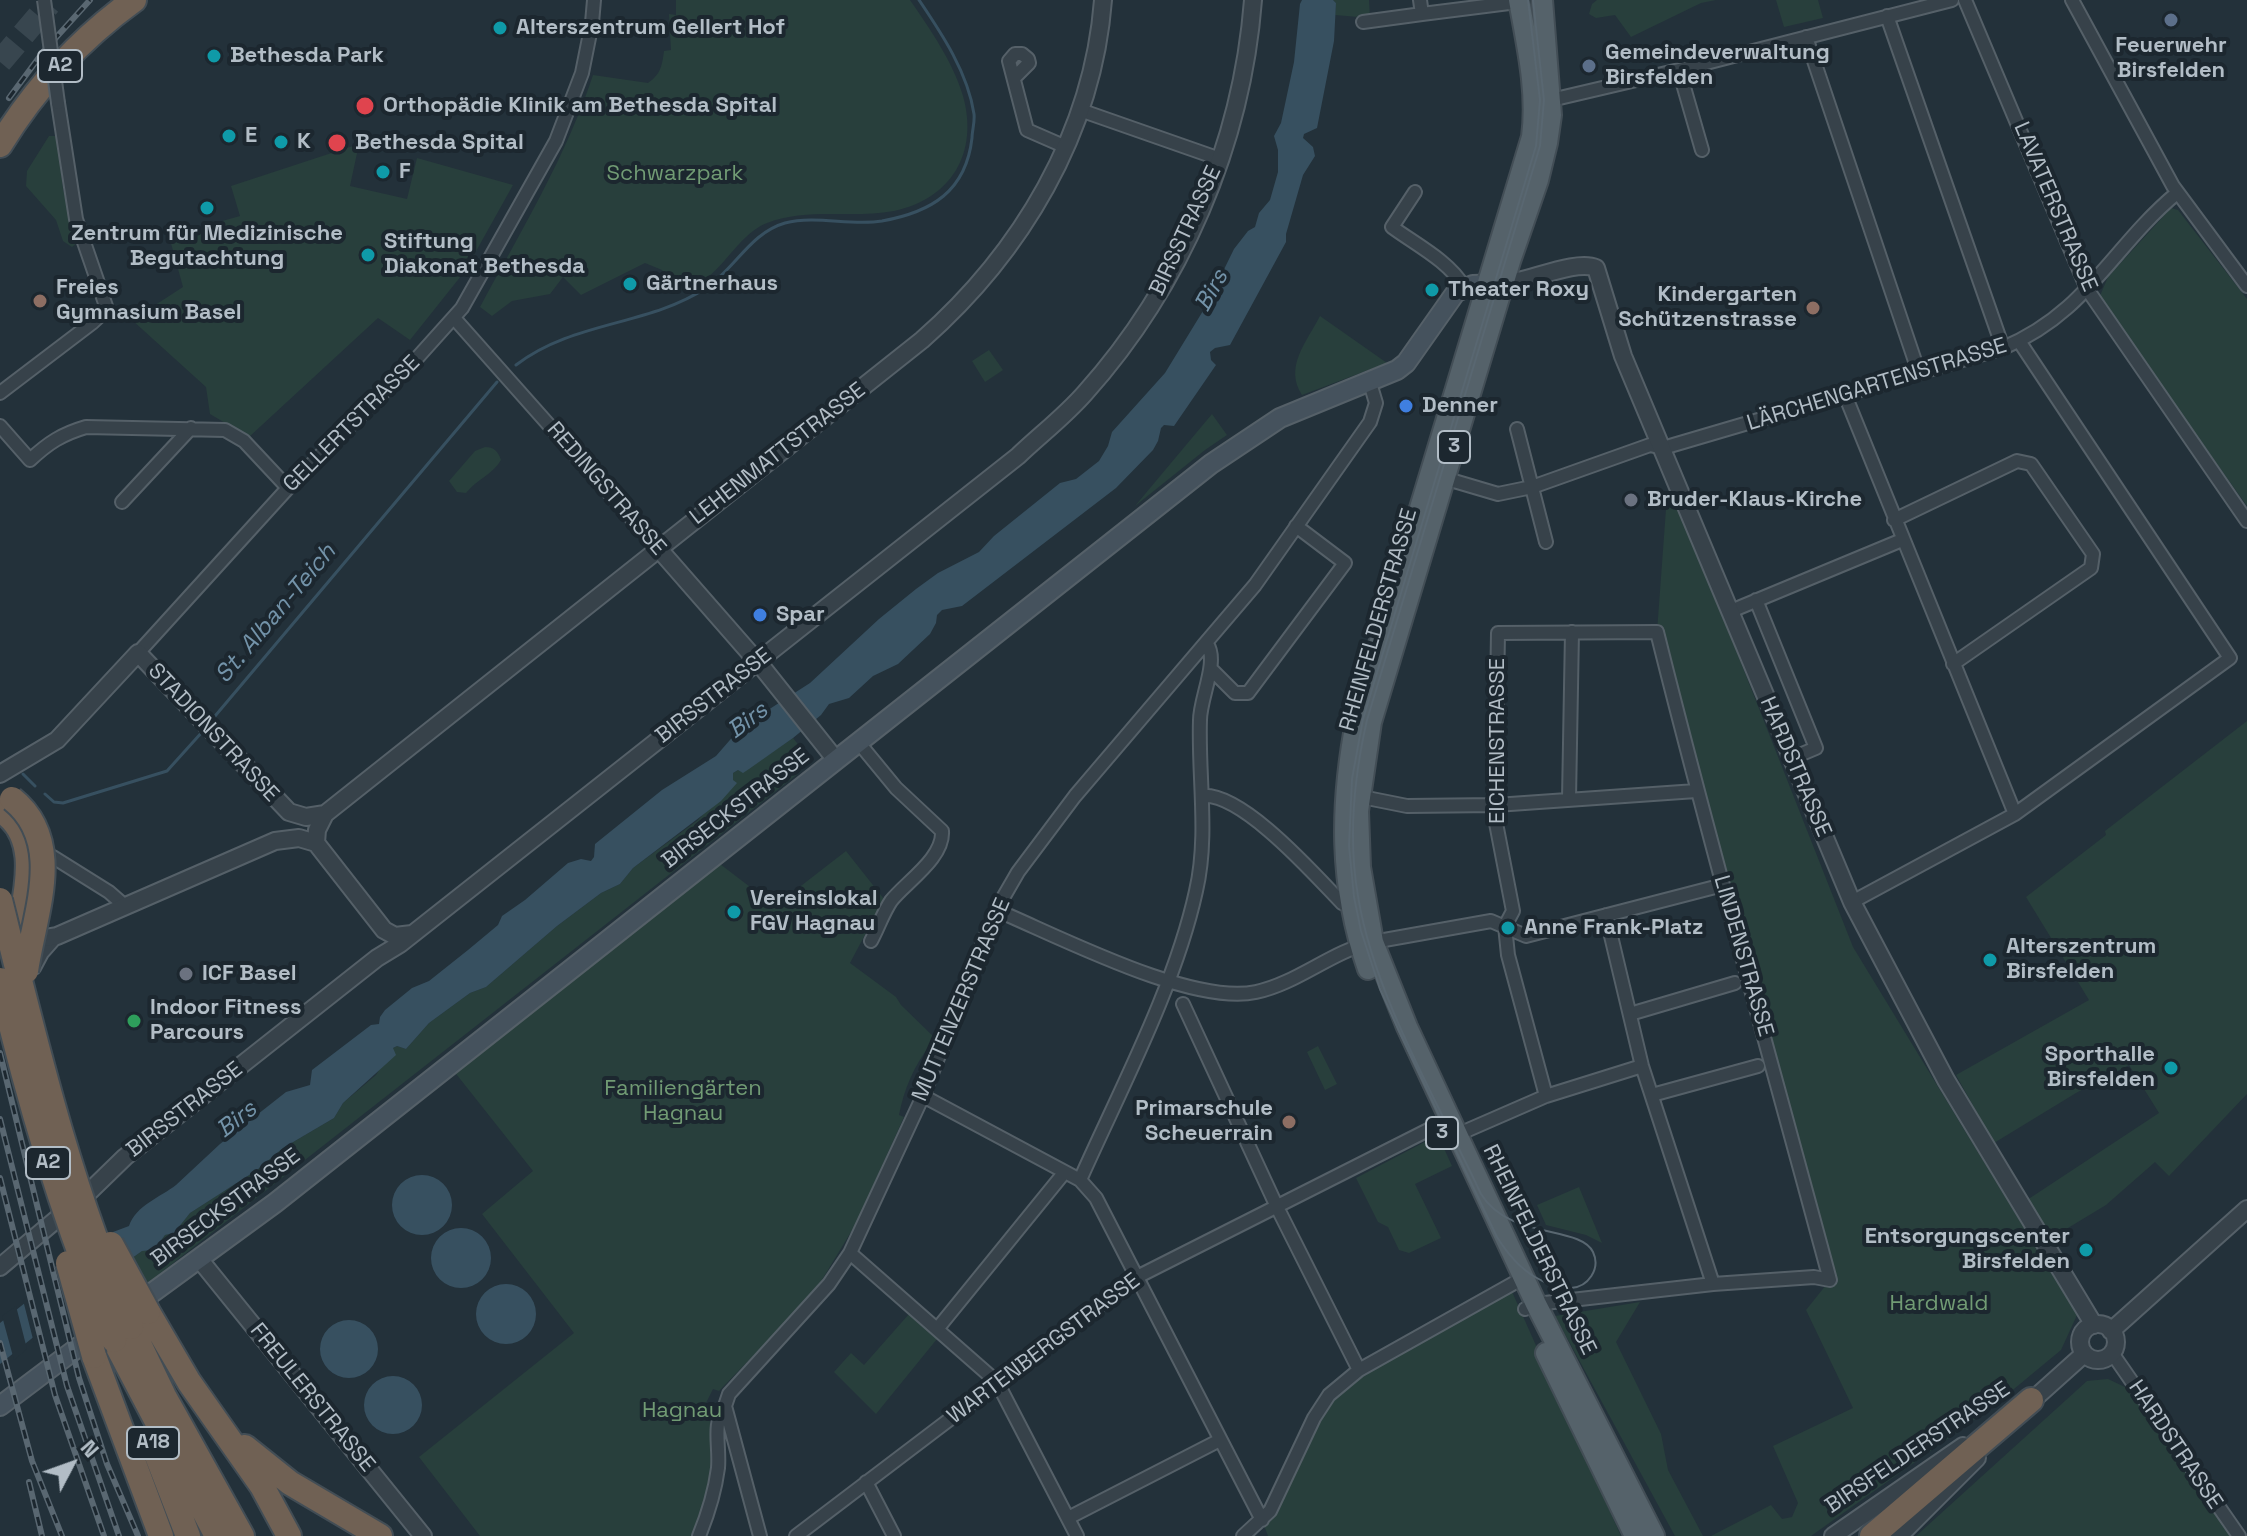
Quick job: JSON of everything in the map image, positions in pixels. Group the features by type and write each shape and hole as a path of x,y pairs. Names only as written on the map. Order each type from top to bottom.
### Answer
{"highway":[{"name":"A2","path":"0,145 62,63 134,0"},
{"path":"4,804 30,817 43,856 43,882 26,971 35,1028 128,1332 247,1448 278,1474 380,1536"},
{"path":"4,804 23,837 29,864 29,884 8,974 9,1030 94,1356 161,1536"},
{"name":"A2","path":"0,900 72,1172 128,1332 217,1536"},
{"name":"A2","path":"0,980 50,1170 84,1267 128,1332 242,1536"},
{"name":"A18","path":"128,1332 188,1536"},
{"path":"1872,1536 2031,1400"},
{"path":"204,1405 262,1486 288,1535"}],"main road":[{"name":"3","path":"1519,1 1542,100"},
{"name":"3","path":"1542,8 1542,100"},
{"name":"RHEINFELDERSTRASSE","path":"1542,100 1494,285 1352,795 1359,845 1358,907 1366,943 1388,985 1447,1133 1531,1307 1635,1536"},
{"path":"1464,287 1494,285"},
{"name":"BIRSECKSTRASSE","path":"2,1404 200,1260 832,755 859,743 1179,489 1260,429 1304,406 1388,376 1406,363 1449,300 1464,287"},
{"name":"RHEINFELDERSTRASSE","path":"1531,1307 1654,1536"}],"street":[{"name":"GELLERTSTRASSE","path":"0,774 57,740 288,488 454,318 556,141 582,73 594,0"},
{"name":"LEHENMATTSTRASSE","path":"325,814 946,318 982,280 1018,234 1066,147 1080,110 1096,49 1103,0"},
{"name":"BIRSSTRASSE","path":"0,1267 125,1157 377,958 413,934 762,668 1018,456 1084,394 1143,318 1181,253 1220,159 1241,85 1253,0"},
{"path":"1420,0 1422,14"},
{"path":"1542,100 1679,70 1952,0"},
{"name":"LAVATERSTRASSE","path":"1965,0 2087,289 2247,521"},
{"path":"2072,0 2177,193 2247,286"},
{"path":"0,393 107,309 76,219 58,103 49,1"},
{"path":"1363,22 1519,1 1542,8"},
{"path":"1887,16 2003,348"},
{"path":"1806,37 1919,373"},
{"path":"1679,70 1702,150"},
{"path":"1014,78 1027,130 1066,147"},
{"path":"1080,110 1220,159"},
{"path":"1415,192 1392,227 1448,267 1464,287"},
{"name":"LÄRCHENGARTENSTRASSE","path":"1454,481 1498,494 1532,487 1650,445 1663,448 2003,348 2053,321 2177,193"},
{"name":"HARDSTRASSE","path":"1494,285 1526,281 1584,265 1596,268 1623,356 1852,902 1946,1080 2094,1325"},
{"name":"REDINGSTRASSE","path":"454,318 762,668 832,755"},
{"path":"1852,902 2015,814 2230,658 2019,341"},
{"name":"MUTTENZERSTRASSE","path":"725,1406 729,1394 829,1284 850,1253 923,1096 996,910 1018,872 1075,796 1255,585 1374,415 1376,403 1370,383"},
{"path":"1845,395 2015,814"},
{"path":"0,426 30,460 48,443 86,427 225,430 244,441 288,488"},
{"path":"122,502 191,428"},
{"path":"1517,429 1546,542"},
{"path":"1894,520 2017,461 2031,464 2093,554 2091,568 1953,664"},
{"path":"1211,669 1235,693 1248,693 1345,563 1296,526"},
{"path":"1731,611 1902,540"},
{"path":"1756,600 1816,748 1790,759"},
{"path":"1569,799 1572,632"},
{"name":"EICHENSTRASSE","path":"1546,1096 1508,955 1505,926 1513,911 1495,818 1498,633 1657,632"},
{"name":"LINDENSTRASSE","path":"1657,632 1696,791 1830,1280 1814,1277 1713,1284"},
{"path":"1080,1180 1168,981 1196,892 1202,796 1200,712 1211,669 1212,651 1207,644"},
{"name":"STADIONSTRASSE","path":"138,653 289,812"},
{"path":"859,743 896,788 942,831 942,838 925,868 891,901 871,941"},
{"path":"1352,795 1407,806 1496,805 1696,791"},
{"path":"1202,796 1212,795 1227,801 1265,828 1358,907"},
{"path":"275,841 283,831 289,812 306,817 325,814"},
{"path":"316,843 317,830 325,814"},
{"path":"0,890 8,918 17,930 38,938 57,936 275,841 299,838 316,843 384,930 395,936 413,934"},
{"path":"53,857 109,892 125,906"},
{"path":"996,910 1168,981 1201,991 1227,994 1254,993 1279,985 1366,943 1491,921 1526,936 1723,885"},
{"path":"1531,1307 1713,1284 1642,1066 1606,915"},
{"path":"377,958 384,944 384,930"},
{"path":"57,936 35,965 30,990 76,1157 84,1175 94,1187"},
{"path":"1630,1014 1735,983"},
{"path":"1183,1004 1277,1207 1359,1370"},
{"name":"WARTENBERGSTRASSE","path":"796,1536 1137,1277 1277,1207 1447,1133 1546,1096 1642,1066"},
{"path":"1652,1095 1758,1066"},
{"path":"923,1096 1080,1180 1096,1198 1262,1520"},
{"path":"938,1328 1064,1173"},
{"path":"2111,1331 2247,1209"},
{"path":"850,1253 997,1382 1077,1536"},
{"name":"FREULERSTRASSE","path":"200,1260 423,1536"},
{"path":"1243,1536 1262,1520 1276,1501 1314,1418 1329,1395 1359,1370 1518,1280"},
{"path":"2094,1325 2103,1325 2111,1331 2115,1340 2112,1353 2100,1360 2084,1354 2080,1344 2082,1334 2094,1325"},
{"name":"HARDSTRASSE","path":"2112,1353 2239,1536"},
{"name":"BIRSFELDERSTRASSE","path":"1833,1536 2031,1400 2084,1354"},
{"name":"BIRSFELDERSTRASSE","path":"1899,1536 1956,1482 2031,1400"},
{"path":"699,1536 715,1486 717,1418 725,1406"},
{"path":"725,1406 760,1536"},
{"path":"1068,1518 1220,1440"},
{"path":"866,1482 894,1536"}],"green space":[{"name":"Schwarzpark","path":"676,0 910,0 947,58 963,96 967,136 956,170 931,196 894,211 814,214 767,223 749,234 712,274 682,291 667,279 662,270 645,263 581,295 563,277 550,294 512,301 492,316 480,307 556,164 593,75 648,83 652,80 660,69 664,51 671,50 669,14 676,15"},
{"path":"1333,0 1369,0 1370,18 1335,15 1336,3"},
{"path":"1597,0 1716,0 1701,3 1631,37 1615,15 1596,18 1589,14"},
{"path":"1776,0 1818,0 1823,18 1784,27"},
{"path":"49,136 57,136 63,189 77,243 72,247 63,241 56,220 26,186 27,171"},
{"path":"359,144 350,186 407,199 417,158 513,185 465,271 410,340 378,318 249,437 210,414 206,387 132,320 183,287 169,236 240,216 231,186"},
{"path":"2171,208 2178,210 2247,299 2247,506 2099,298 2108,277"},
{"path":"1320,316 1387,363 1302,395 1295,375 1296,365 1303,345"},
{"path":"989,350 1003,370 985,382 972,361"},
{"path":"1212,414 1227,435 1135,506"},
{"path":"485,447 495,450 501,460 466,493 457,492 449,481 475,451"},
{"name":"Hardwald","path":"1675,501 1853,947 2077,1315 2061,1350 1991,1408 1811,1536 1711,1536 1771,1505 1782,1519 1792,1517 1798,1503 1773,1446 1853,1408 1806,1310 1830,1280 1657,632 1666,509"},
{"path":"2247,721 2247,1094 2169,1176 2155,1162 2106,1205 2053,1237 2027,1200 2159,1113 2129,1065 1994,1143 1956,1075 2089,1000 2026,897 2106,835 2105,831"},
{"path":"793,738 809,758 799,773 144,1286 128,1261 142,1251 154,1250 165,1235 174,1232 190,1213 257,1170 283,1148 334,1118 343,1103 376,1075 392,1049 397,1046 406,1049 429,1023 470,993 486,987 557,926 601,893 620,884 633,868 698,820 733,780 733,773 738,770 743,772"},
{"name":"Familiengärten Hagnau","path":"846,851 884,899 850,963 896,997 937,1040 924,1053 910,1078 899,1115 904,1117 857,1222 814,1293 719,1391 713,1389 706,1403 714,1442 712,1469 709,1493 693,1536 480,1536 419,1457 574,1333 482,1214 533,1171 453,1070 720,864 775,906"},
{"path":"1318,1046 1337,1084 1325,1090 1307,1052"},
{"path":"1438,1135 1452,1166 1415,1184 1441,1238 1409,1253 1399,1250 1388,1227 1378,1222 1356,1178"},
{"path":"1579,1187 1602,1243 1586,1235 1546,1225 1537,1205"},
{"path":"1509,1285 1621,1536 1268,1536 1262,1520 1329,1395"},
{"path":"1640,1302 1616,1342 1661,1434 1668,1470 1703,1536 1675,1536 1555,1316"},
{"path":"909,1314 937,1339 876,1414 834,1372 851,1353 864,1365"},
{"path":"2108,1379 2127,1388 2202,1497 2233,1536 1916,1536 2087,1381"}],"water":[{"path":"1302,0 1333,0 1336,3 1334,41 1317,128 1304,134 1303,138 1313,147 1315,156 1303,175 1286,242 1230,345 1210,352 1211,360 1216,365 1174,426 1164,425 1161,428 1153,450 1116,488 962,606 942,610 930,634 898,664 873,676 849,698 829,704 821,715 793,738 743,773 738,770 733,773 733,780 737,783 721,801 633,868 620,884 601,893 557,926 486,987 470,993 429,1023 406,1049 393,1048 396,1055 343,1103 334,1118 283,1148 257,1170 190,1213 174,1233 165,1235 154,1250 142,1251 128,1261 0,1364 0,1323 113,1232 129,1226 137,1212 176,1185 220,1144 286,1092 310,1085 312,1070 371,1025 379,1024 385,1010 468,950 498,925 502,916 568,863 581,859 591,861 595,844 662,790 716,756 736,733 754,719 810,683 916,589 938,573 979,552 994,536 1060,483 1076,479 1099,461 1112,432 1165,373 1206,306 1234,249 1255,227 1259,213 1270,200 1278,172 1278,150 1274,136 1281,123 1294,62"},
{"path":"422,1175 443,1184 452,1205 443,1226 422,1235 401,1226 392,1205 401,1184"},
{"path":"461,1228 472,1230 482,1237 489,1247 489,1269 482,1279 472,1286 461,1288 450,1286 440,1279 433,1269 431,1258 433,1247 440,1237 450,1230"},
{"path":"506,1284 517,1286 527,1293 534,1303 534,1325 527,1335 517,1342 506,1344 495,1342 485,1335 478,1325 476,1314 478,1303 485,1293 495,1286"},
{"path":"349,1320 370,1328 378,1349 370,1370 349,1378 328,1370 320,1349 328,1328"},
{"path":"393,1376 414,1384 422,1405 414,1426 393,1434 372,1426 364,1405 372,1384"}],"pier":[{"path":"59,1272 69,1314 34,1343 23,1300"},
{"path":"16,1306 27,1349 14,1360 2,1316"}],"waterway":[{"name":"St. Alban-Teich","path":"516,365 562,340 684,300 716,280 762,235 785,223 809,220 882,221 916,212 944,196 962,172 968,156 974,114 960,69 919,0"},
{"name":"St. Alban-Teich","path":"210,722 497,382"},
{"name":"St. Alban-Teich","path":"45,794 54,802 63,803 167,771 203,731"},
{"name":"St. Alban-Teich","path":"23,774 35,786"}],"tunnel":[{"path":"0,62 49,4"}],"tram line":[{"path":"1528,0 1540,100 1536,146 1363,719 1352,779 1349,846 1361,931 1380,989 1497,1237 1513,1259 1529,1273 1552,1285 1571,1288 1588,1281 1594,1271 1595,1258 1586,1244 1508,1219 1493,1209 1481,1194 1409,1048 1378,972 1358,896 1353,852 1356,785 1367,720 1540,146 1544,100 1533,0"}],"railway":[{"path":"9,98 43,52 90,0"},
{"path":"0,1053 79,1378 107,1464 138,1536"},
{"path":"0,1119 67,1386 119,1536"},
{"path":"0,1178 55,1395 104,1536"},
{"path":"0,1343 32,1461 62,1536"},
{"path":"29,1482 42,1536"}],"place":[{"name":"Feuerwehr Birsfelden","path":"2171,20"},
{"name":"Alterszentrum Gellert Hof","path":"500,28"},
{"name":"Bethesda Park","path":"214,56"},
{"name":"Gemeindeverwaltung Birsfelden","path":"1589,66"},
{"name":"Orthopädie Klinik am Bethesda Spital","path":"365,106"},
{"name":"E","path":"229,136"},
{"name":"K","path":"281,142"},
{"name":"Bethesda Spital","path":"337,143"},
{"name":"F","path":"383,172"},
{"name":"Zentrum für Medizinische Begutachtung","path":"207,208"},
{"name":"Stiftung Diakonat Bethesda","path":"368,255"},
{"name":"Gärtnerhaus","path":"630,284"},
{"name":"Theater Roxy","path":"1432,290"},
{"name":"Freies Gymnasium Basel","path":"40,301"},
{"name":"Kindergarten Schützenstrasse","path":"1813,308"},
{"name":"Denner","path":"1406,406"},
{"name":"Bruder-Klaus-Kirche","path":"1631,500"},
{"name":"Spar","path":"760,615"},
{"name":"Vereinslokal FGV Hagnau","path":"734,912"},
{"name":"Anne Frank-Platz","path":"1508,928"},
{"name":"Alterszentrum Birsfelden","path":"1990,960"},
{"name":"ICF Basel","path":"186,974"},
{"name":"Indoor Fitness Parcours","path":"134,1021"},
{"name":"Sporthalle Birsfelden","path":"2171,1068"},
{"name":"Primarschule Scheuerrain","path":"1289,1122"},
{"name":"Entsorgungscenter Birsfelden","path":"2086,1250"}],"water label":[{"name":"Birs","path":"1212,291"},
{"name":"Birs","path":"748,721"},
{"name":"Birs","path":"237,1120"}],"park label":[{"name":"Hagnau","path":"682,1411"}]}
